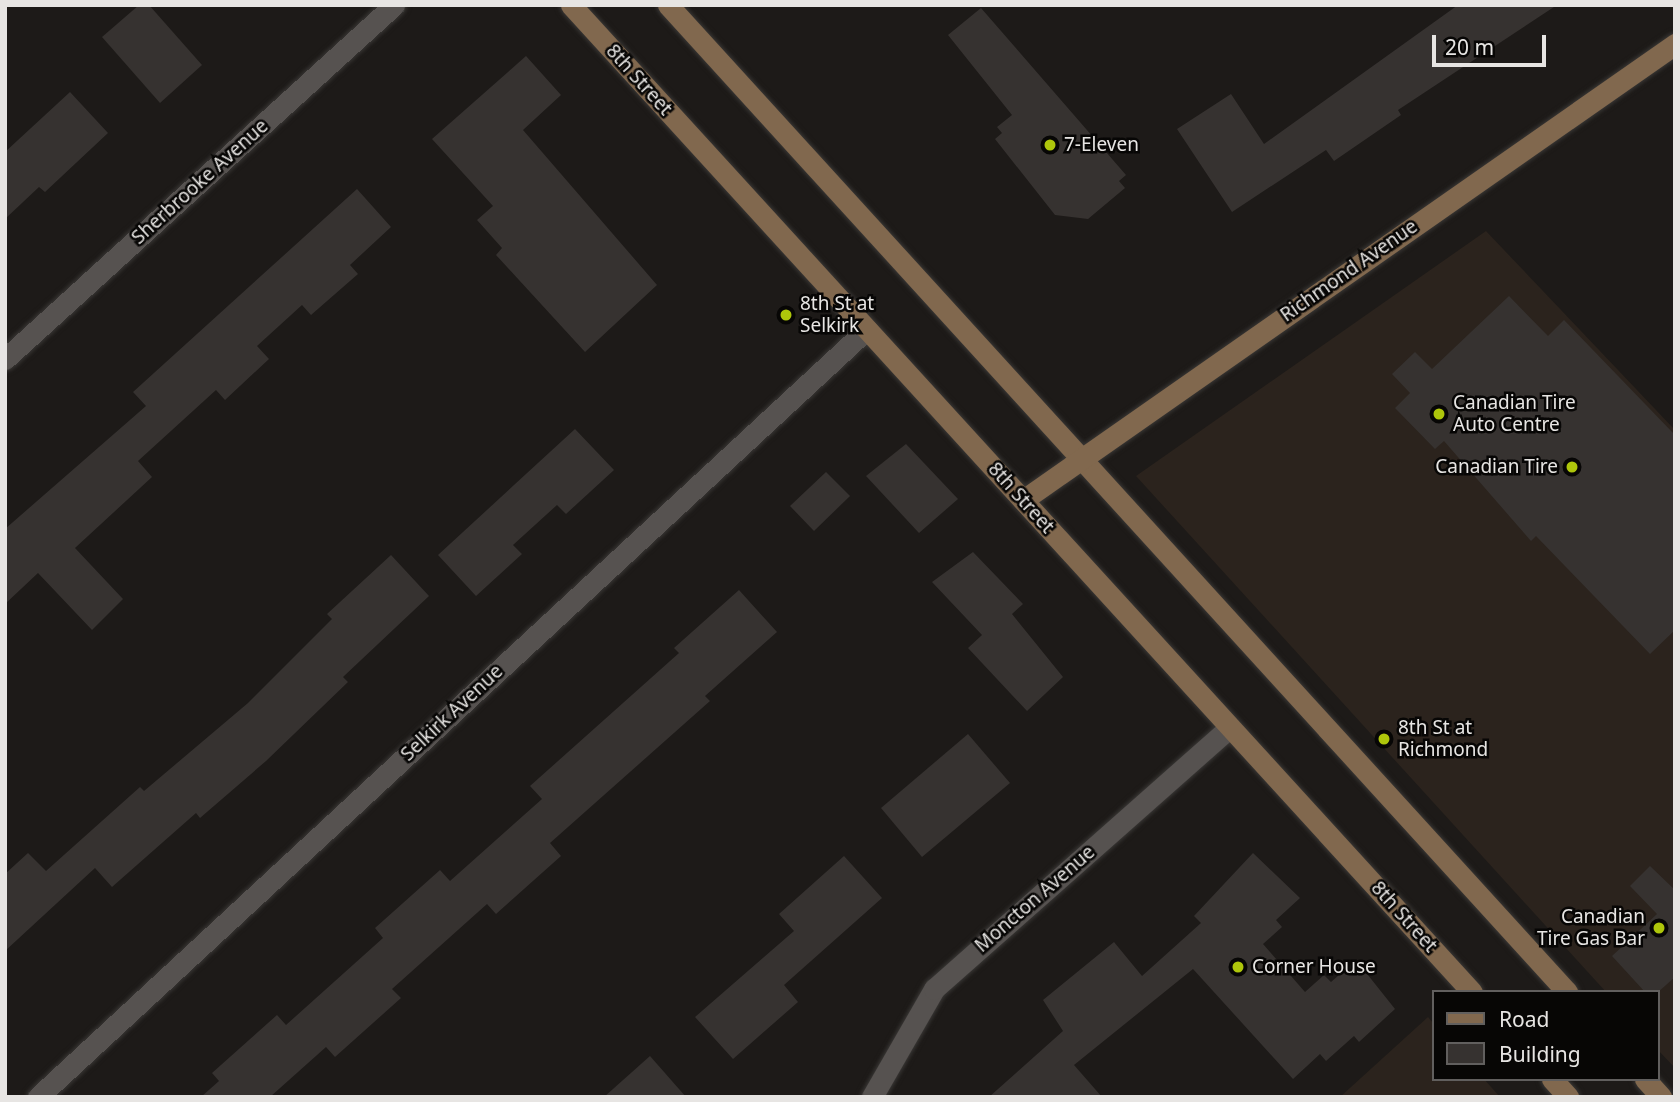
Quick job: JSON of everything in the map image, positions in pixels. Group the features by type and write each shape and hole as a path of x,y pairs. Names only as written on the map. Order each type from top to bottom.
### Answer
{"main road":[{"name":"8th Street","path":"571,5 1470,990"},
{"path":"668,5 1565,990"},
{"name":"Richmond Avenue","path":"1023,500 1675,44"},
{"path":"1554,1081 1568,1097"},
{"path":"1647,1081 1661,1097"}],"street":[{"name":"Sherbrooke Avenue","path":"5,359 394,5"},
{"name":"Selkirk Avenue","path":"38,1097 866,329"},
{"name":"Moncton Avenue","path":"872,1097 934,989 1230,727"}],"shaded area":[{"path":"1486,231 1675,430 1675,1068 1659,1051 1659,990 1604,990 1136,476"},
{"path":"1428,1017 1432,1022 1432,1081 1486,1081 1500,1097 1340,1097"}],"building":[{"path":"139,5 149,5 202,65 160,103 102,37"},
{"path":"1458,5 1557,5 1398,110 1401,115 1334,161 1326,150 1232,212 1177,129 1231,94 1264,144"},
{"name":"7-Eleven","path":"981,8 1126,175 1119,181 1125,188 1088,219 1055,215 995,139 1002,133 997,127 1012,115 948,35"},
{"path":"526,56 561,95 523,130 657,285 585,352 496,255 502,248 477,220 493,206 432,139"},
{"path":"70,92 108,133 45,192 39,187 5,219 5,152"},
{"path":"357,189 391,227 350,265 358,274 311,315 302,305 257,346 269,359 225,400 216,390 138,461 152,477 75,548 123,599 92,630 38,573 5,604 5,529 146,406 133,392"},
{"name":"Canadian Tire","path":"1509,296 1548,336 1564,320 1675,435 1675,630 1650,654 1536,536 1531,541 1444,441 1435,449 1395,408 1410,393 1392,374 1415,352 1432,369"},
{"path":"575,429 614,470 566,514 557,505 513,545 522,554 476,596 438,555"},
{"path":"906,444 958,499 919,533 866,476"},
{"path":"826,472 850,496 814,531 790,506"},
{"path":"973,552 1023,604 1012,614 1063,677 1027,711 968,648 982,635 932,582"},
{"path":"391,555 429,596 343,677 348,682 266,761 200,818 196,813 112,887 95,868 5,951 5,874 28,853 46,871 140,787 144,791 248,703 332,619 327,614"},
{"path":"739,590 777,632 705,696 710,701 550,843 561,856 496,914 487,904 392,989 401,998 335,1057 326,1047 270,1097 201,1097 219,1081 212,1073 277,1015 286,1025 383,938 375,928 440,870 450,881 542,799 530,786 679,653 674,648"},
{"path":"968,734 1010,783 922,857 881,808"},
{"name":"Corner House","path":"1253,853 1300,898 1276,920 1282,927 1263,944 1305,992 1324,975 1331,982 1356,960 1395,1009 1359,1042 1354,1036 1326,1061 1320,1054 1293,1079 1193,969 1074,1065 1102,1097 989,1097 1063,1031 1043,1000 1114,942 1142,976 1201,923 1194,916"},
{"path":"844,856 882,898 784,985 798,1002 733,1059 695,1017 794,931 779,914"},
{"name":"Canadian Tire Gas Bar","path":"1650,866 1675,890 1675,977 1659,991 1643,990 1612,956 1657,914 1630,886"},
{"path":"650,1056 686,1097 604,1097"}],"place":[{"name":"7-Eleven","path":"1050,145"},
{"name":"8th St at Selkirk","path":"786,315"},
{"name":"Canadian Tire Auto Centre","path":"1439,414"},
{"name":"Canadian Tire","path":"1572,467"},
{"name":"8th St at Richmond","path":"1384,739"},
{"name":"Canadian Tire Gas Bar","path":"1659,928"},
{"name":"Corner House","path":"1238,967"}]}
